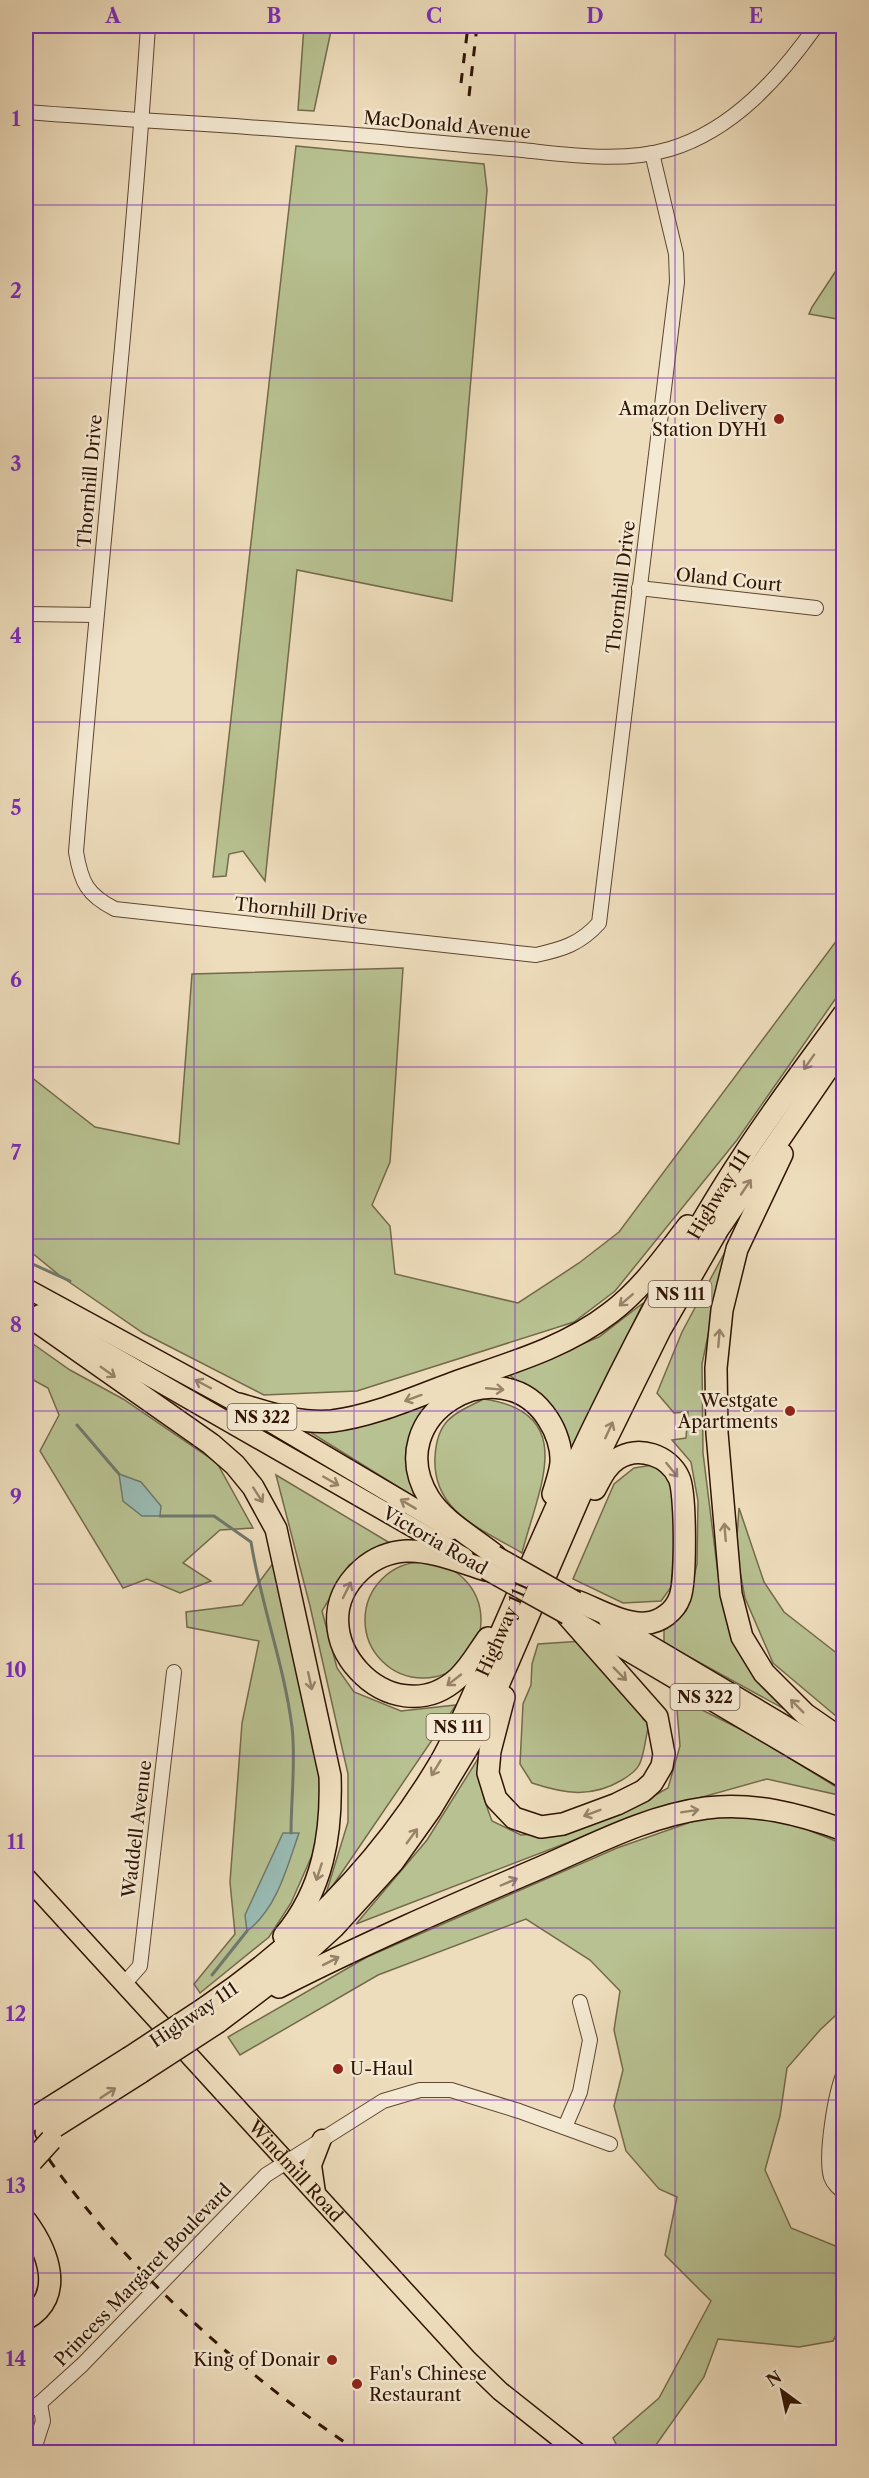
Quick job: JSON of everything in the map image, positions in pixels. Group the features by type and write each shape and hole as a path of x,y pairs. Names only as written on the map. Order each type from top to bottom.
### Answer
{"highway":[{"name":"Highway 111","path":"237,1998 334,1902 392,1835 441,1761 598,1418 641,1331 742,1157 843,1014"},
{"name":"Highway 111","path":"26,2123 69,2107 135,2065 237,1998 334,1927 411,1838 480,1727 616,1416 684,1286 718,1229 843,1045"},
{"path":"830,1062 823,1088 778,1159 737,1249 722,1310 716,1368 730,1594 742,1637 764,1673 805,1714 843,1741"},
{"path":"239,1404 288,1418 332,1421 393,1406 581,1334 630,1297 650,1276 742,1157"},
{"path":"26,1314 211,1444 235,1465 252,1486 276,1529 330,1776 331,1814 328,1842 317,1878 303,1910 237,1998"},
{"path":"490,1562 436,1508 421,1482 416,1454 422,1431 436,1410 456,1396 481,1388 496,1388 523,1395 544,1413 554,1430 561,1462 538,1551"},
{"path":"560,1541 582,1513 604,1472 623,1456 638,1453 657,1456 669,1464 679,1478 683,1528 682,1588 673,1610 654,1621 637,1622 571,1608"},
{"path":"490,1562 415,1551 387,1554 374,1560 354,1577 342,1598 338,1614 341,1641 351,1663 367,1679 387,1692 416,1696 444,1688 467,1669 524,1582"},
{"path":"526,1618 490,1751 489,1781 496,1799 514,1818 533,1826 552,1827 643,1791 652,1783 662,1766 664,1754 657,1716 571,1608"},
{"path":"237,1998 349,1952 625,1831 677,1813 708,1808 762,1807 843,1830"},
{"name":"Highway 111","path":"28,2158 49,2136 69,2107"},
{"path":"26,2112 69,2107"},
{"path":"26,2221 46,2256 50,2275 47,2298 41,2307 26,2319"},
{"path":"26,2241 46,2256"}],"main road":[{"name":"Victoria Road","path":"26,1288 239,1404 490,1562"},
{"name":"Victoria Road","path":"26,1306 843,1760"},
{"name":"Victoria Road","path":"571,1608 843,1779"},
{"name":"Windmill Road","path":"26,1877 476,2368 509,2398 578,2452"},
{"path":"316,2195 311,2173 313,2157 322,2139"}],"street":[{"name":"Thornhill Drive","path":"148,26 142,121 76,852 80,878 101,902 115,909 536,955 568,948 586,938 599,923 677,282 676,254 652,153"},
{"name":"MacDonald Avenue","path":"26,112 263,128 590,157 652,153 672,148 701,134 741,110 786,67 816,26"},
{"name":"Oland Court","path":"639,588 816,608"},
{"path":"26,614 96,615"},
{"name":"Waddell Avenue","path":"124,1984 140,1966 174,1672"},
{"path":"565,2127 580,2092 589,2049 590,2040 580,2002"},
{"path":"843,2073 839,2085 830,2158 831,2178 843,2192"},
{"name":"Princess Margaret Boulevard","path":"26,2412 40,2403 82,2365 252,2188 286,2162 383,2101 404,2093 427,2089 465,2093 610,2144"},
{"path":"33,2452 43,2421 40,2403"}],"green space":[{"path":"304,26 332,26 314,111 298,110"},
{"path":"296,146 484,164 487,190 452,601 297,570 265,881 243,851 229,854 226,876 213,877"},
{"path":"843,260 843,320 809,314 812,307"},
{"path":"843,932 843,988 737,1140 615,1291 574,1322 357,1391 264,1395 143,1333 59,1275 26,1248 26,1073 95,1127 179,1144 192,974 403,968 390,1162 372,1205 390,1226 395,1274 518,1303 579,1263 619,1232"},
{"path":"726,1250 702,1364 703,1453 718,1574 726,1606 788,1711 664,1643 664,1628 686,1611 697,1564 698,1501 691,1462 672,1440 686,1438 688,1412 674,1413 657,1393 682,1332"},
{"path":"643,1303 573,1452 549,1405 508,1374 599,1337"},
{"path":"26,1339 70,1370 123,1399 217,1463 253,1528 220,1530 183,1563 211,1581 180,1593 147,1579 123,1588 40,1451 59,1415 48,1388 26,1376"},
{"path":"439,1396 410,1462 416,1498 305,1429"},
{"path":"484,1399 514,1407 533,1420 542,1437 545,1457 542,1480 522,1553 462,1517 442,1492 436,1476 436,1445 443,1426 455,1414"},
{"path":"653,1465 671,1481 677,1501 672,1586 661,1601 623,1603 573,1579 614,1484 634,1468"},
{"path":"276,1475 390,1543 349,1565 322,1611 337,1668 354,1692 401,1711 456,1705 325,1897 348,1822 348,1774 310,1606"},
{"path":"739,1508 764,1582 784,1612 843,1658 843,1722 773,1663 745,1598 736,1551"},
{"path":"277,1558 294,1635 323,1797 317,1844 291,1903 269,1937 200,1993 194,1984 235,1934 230,1882 242,1723 259,1641 187,1627 186,1612 242,1605"},
{"path":"423,1562 445,1566 464,1579 477,1598 481,1620 477,1642 464,1661 445,1674 423,1678 401,1674 382,1661 369,1642 365,1620 369,1598 382,1579 401,1566"},
{"path":"583,1641 641,1710 643,1719 649,1724 641,1761 631,1774 600,1790 567,1792 532,1783 520,1764 523,1704 531,1685 532,1664 538,1644"},
{"path":"676,1697 750,1734 843,1791 843,1796 767,1779 642,1814 356,1924 427,1840 486,1746 481,1776 485,1801 492,1821 521,1835 574,1831 623,1813 668,1788 680,1746"},
{"path":"748,1815 796,1825 843,1844 843,2015 835,2016 820,2030 787,2068 780,2116 765,2170 791,2228 843,2249 843,2320 833,2341 799,2347 718,2339 704,2377 651,2452 620,2452 613,2438 659,2398 711,2301 665,2255 677,2197 659,2189 626,2151 614,2106 623,2070 614,2030 620,1991 590,1960 526,1919 378,1975 240,2055 228,2037 367,1957 617,1848 708,1816"}],"water":[{"path":"119,1474 141,1482 161,1506 160,1516 142,1516 123,1501"},
{"path":"283,1833 299,1833 280,1886 266,1911 247,1931 245,1915"}],"waterway":[{"path":"26,1261 70,1281"},
{"path":"77,1425 119,1474"},
{"path":"160,1516 214,1516 251,1542 260,1589 284,1680 292,1727 291,1833"},
{"path":"212,1975 247,1931"}],"railway":[{"path":"461,83 468,26"},
{"path":"469,96 477,26"},
{"path":"26,2126 96,2220 176,2305 264,2383 359,2452"}],"place":[{"name":"Amazon Delivery Station DYH1","path":"779,419"},
{"name":"Westgate Apartments","path":"790,1411"},
{"name":"U-Haul","path":"338,2069"},
{"name":"King of Donair","path":"332,2360"},
{"name":"Fan's Chinese Restaurant","path":"357,2384"}]}
